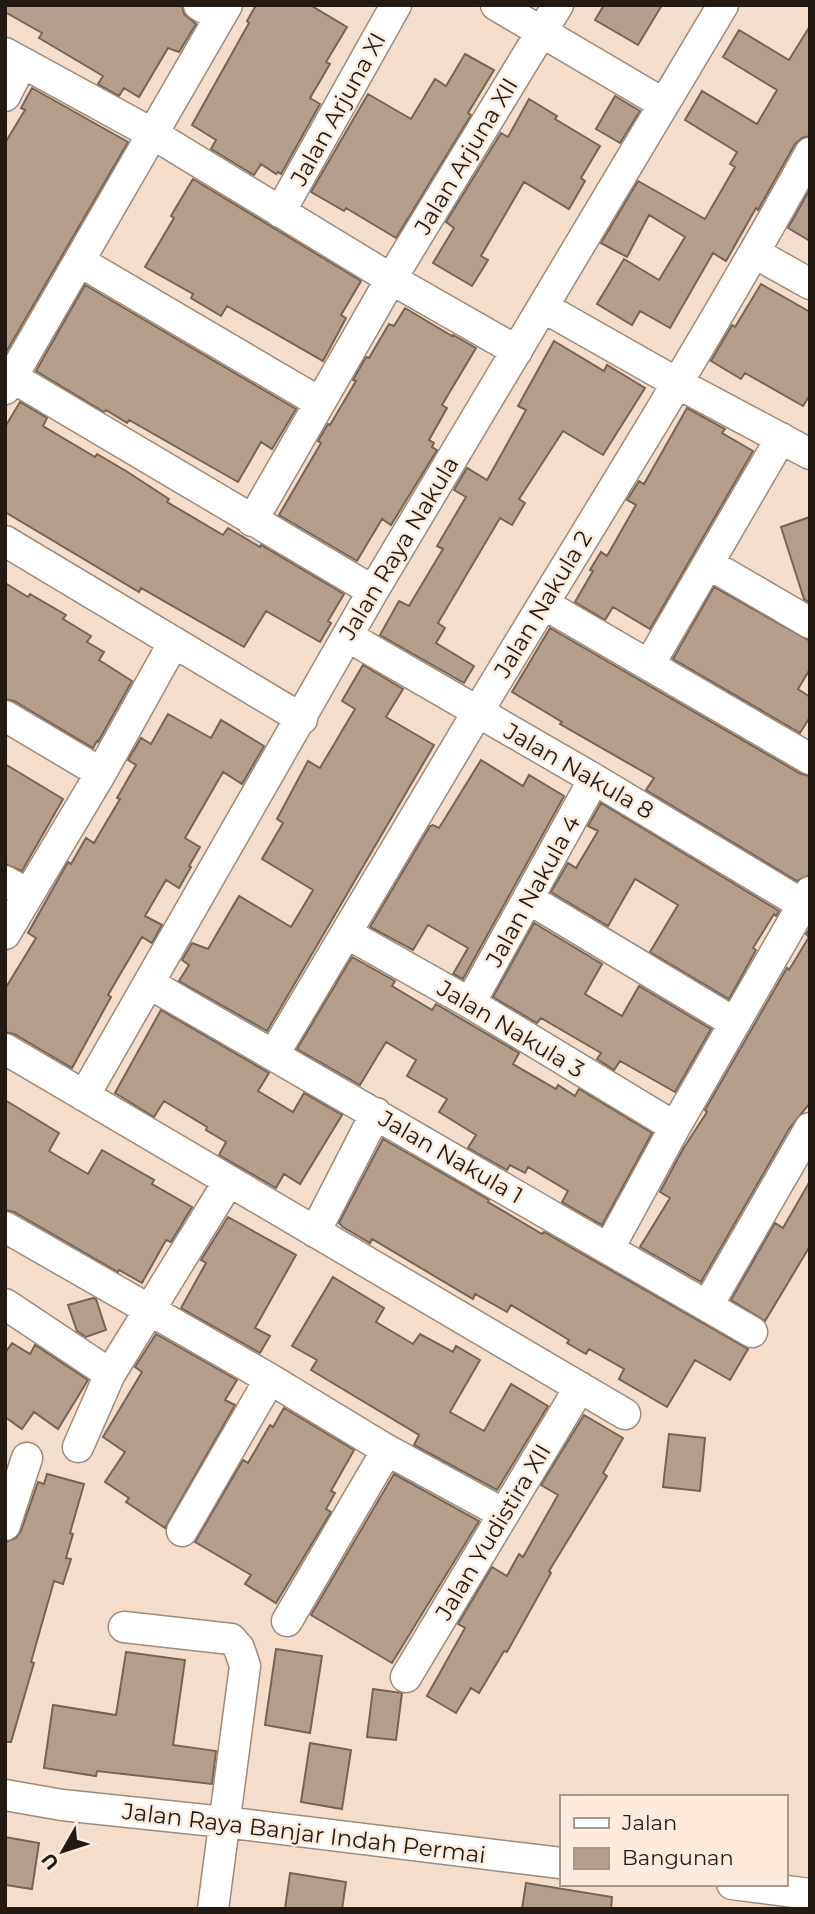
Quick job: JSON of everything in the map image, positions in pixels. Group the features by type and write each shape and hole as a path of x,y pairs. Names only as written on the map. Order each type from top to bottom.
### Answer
{"street":[{"name":"Jalan Arjuna XI","path":"280,212 396,5"},
{"path":"496,5 664,104"},
{"name":"Jalan Arjuna XII","path":"252,521 391,279 558,5"},
{"name":"Jalan Raya Nakula","path":"84,1096 373,591 723,5"},
{"path":"215,9 153,134 8,380 373,591"},
{"path":"5,96 14,58 153,134 391,279 517,351"},
{"name":"Jalan Nakula 2","path":"274,1054 755,253 810,153"},
{"path":"755,253 810,285"},
{"path":"79,261 319,402"},
{"path":"543,307 810,454"},
{"path":"649,665 781,438"},
{"path":"5,541 302,719"},
{"path":"709,564 810,623"},
{"path":"544,604 810,760"},
{"name":"Jalan Nakula 8","path":"347,636 808,902"},
{"path":"5,934 17,888 101,773 174,642"},
{"path":"5,716 101,773"},
{"name":"Jalan Nakula 4","path":"470,1003 594,779"},
{"path":"529,899 735,1023"},
{"path":"609,1248 675,1127 808,902"},
{"name":"Jalan Nakula 3","path":"346,933 470,1003 675,1127"},
{"name":"Jalan Nakula 1","path":"150,984 752,1332"},
{"path":"5,1049 625,1413"},
{"path":"315,1232 376,1113"},
{"path":"708,1305 810,1128"},
{"path":"78,1447 110,1374 229,1181"},
{"path":"5,1227 270,1379 387,1450 504,1514"},
{"path":"5,1304 110,1374"},
{"path":"182,1531 270,1379"},
{"name":"Jalan Yudistira XII","path":"407,1677 580,1387"},
{"path":"287,1621 387,1450"},
{"path":"5,1525 27,1458"},
{"path":"124,1627 231,1639 239,1648 245,1666 213,1909"},
{"name":"Jalan Raya Banjar Indah Permai","path":"5,1795 62,1805 560,1863"},
{"path":"748,1886 810,1894"}],"building":[{"path":"5,5 182,5 184,14 196,24 179,52 168,48 139,97 124,88 119,96 98,84 103,76 39,38 42,33 5,12"},
{"path":"256,5 310,5 347,27 326,62 330,64 310,98 320,104 281,174 276,174 261,164 254,175 211,149 216,140 192,125 249,23 247,21"},
{"path":"604,5 662,5 638,45 595,20"},
{"path":"810,26 810,136 795,144 726,261 713,253 670,328 640,311 632,325 597,304 624,259 659,280 685,237 649,215 627,257 601,243 638,181 705,219 735,167 730,164 737,152 685,120 702,91 757,124 777,90 723,57 739,30 789,60"},
{"path":"465,54 494,70 468,113 471,115 396,238 346,208 344,211 311,192 368,94 411,119 435,79 446,86"},
{"path":"32,88 128,142 5,354 5,143 25,110 21,108"},
{"path":"615,96 640,111 620,143 596,129"},
{"path":"529,99 557,116 555,119 600,146 581,178 585,181 569,209 524,182 481,256 488,260 472,286 433,263 454,228 446,222 501,133 508,137"},
{"path":"193,179 361,281 341,315 346,318 323,361 227,306 221,316 191,298 193,294 145,267"},
{"path":"810,189 810,241 788,228"},
{"path":"761,284 810,312 810,395 803,406 745,373 741,379 711,361"},
{"path":"85,285 296,409 272,449 261,442 238,482 129,420 127,423 106,410 104,412 36,371"},
{"path":"405,308 476,348 442,405 447,408 429,440 437,450 391,525 382,519 357,561 279,515 321,443 318,441 356,381 353,380 366,357 369,358 389,324 394,326"},
{"path":"554,341 604,371 607,365 645,388 603,455 563,431 519,499 525,503 512,525 500,518 438,623 445,628 436,643 474,666 464,683 380,635 399,601 409,606 443,549 437,546 466,497 454,490 467,468 487,480 526,410 518,406"},
{"path":"20,402 47,418 43,426 95,457 97,454 126,471 169,499 167,502 223,535 228,528 260,547 261,545 344,594 328,621 331,623 320,642 266,611 244,647 141,588 139,592 5,512 5,427"},
{"path":"687,408 725,429 722,433 753,451 650,629 613,607 605,620 575,602 601,552 607,556 636,505 627,500 639,481 644,484"},
{"path":"810,517 810,603 804,599 781,527"},
{"path":"5,583 66,615 63,619 91,636 87,642 104,652 99,660 132,681 93,748 14,701 5,699"},
{"path":"714,587 810,641 810,669 798,689 810,697 810,717 800,733 673,659"},
{"path":"550,628 801,774 810,776 810,875 797,881 646,790 654,778 560,724 562,722 512,692"},
{"path":"363,665 403,689 386,717 434,745 267,1031 179,981 189,965 182,960 192,943 208,949 239,896 291,927 313,890 262,859 283,823 277,819 308,761 320,768 355,709 342,701"},
{"path":"168,714 211,738 221,720 264,746 242,784 223,772 185,838 200,847 189,866 191,867 179,888 166,880 145,916 162,925 152,943 142,937 108,995 111,997 72,1068 14,1034 5,1032 5,989 36,938 28,933 68,862 71,864 86,838 94,843 120,799 117,798 136,765 128,760 141,738 151,744"},
{"path":"481,760 523,786 529,775 564,796 463,979 453,974 468,948 428,925 413,950 370,927 430,826 439,828"},
{"path":"5,764 63,799 22,871 5,864"},
{"path":"601,803 779,911 776,916 774,914 753,948 756,950 729,999 650,952 678,905 635,879 608,926 551,892 568,863 576,868 598,831 588,826"},
{"path":"534,923 602,964 585,994 622,1016 639,986 711,1029 675,1092 620,1061 614,1070 597,1059 601,1053 541,1018 537,1023 493,997"},
{"path":"810,928 810,1103 789,1129 701,1282 640,1247 670,1198 660,1192 787,968 789,970 809,937 806,934"},
{"path":"352,957 395,981 392,986 432,1010 436,1004 519,1053 513,1064 556,1089 558,1085 575,1096 579,1089 652,1133 602,1225 562,1202 568,1191 528,1167 525,1173 510,1165 507,1170 468,1148 476,1135 439,1112 447,1099 407,1076 416,1060 386,1042 360,1085 297,1049"},
{"path":"161,1010 269,1073 258,1091 293,1112 304,1093 342,1115 300,1184 284,1174 276,1188 219,1155 226,1142 164,1101 154,1117 115,1093"},
{"path":"5,1100 59,1133 49,1151 88,1174 102,1150 154,1180 152,1184 192,1207 171,1242 166,1240 142,1283 14,1212 5,1210"},
{"path":"383,1139 542,1234 544,1232 748,1349 730,1380 695,1360 667,1407 619,1379 624,1369 589,1349 586,1354 567,1343 569,1340 511,1305 507,1312 475,1294 473,1299 372,1239 370,1243 343,1227 339,1223"},
{"path":"810,1181 810,1246 765,1321 731,1300 775,1223 783,1228"},
{"path":"228,1217 296,1255 255,1328 270,1336 260,1353 181,1308 206,1263 201,1260"},
{"path":"333,1277 384,1308 376,1322 413,1344 420,1334 453,1352 456,1346 480,1360 450,1412 484,1431 511,1384 548,1406 497,1490 414,1445 419,1435 311,1370 317,1360 292,1346"},
{"path":"96,1299 106,1330 86,1337 77,1331 68,1305"},
{"path":"156,1334 237,1380 225,1400 235,1405 165,1528 126,1502 129,1498 105,1482 125,1452 103,1437 142,1372 135,1367"},
{"path":"12,1343 30,1354 35,1345 88,1380 58,1429 34,1412 22,1429 5,1417 5,1353"},
{"path":"284,1408 354,1450 331,1491 335,1493 326,1509 331,1512 276,1603 245,1584 251,1575 195,1542 243,1460 248,1463 270,1425 273,1427"},
{"path":"584,1415 623,1438 603,1473 607,1476 549,1571 551,1573 507,1652 504,1651 479,1693 471,1688 456,1713 427,1696 465,1628 458,1624 492,1567 507,1576 519,1554 523,1557 558,1495 541,1485"},
{"path":"669,1434 705,1438 700,1491 663,1487"},
{"path":"47,1474 84,1484 70,1533 73,1534 66,1558 71,1559 63,1584 54,1581 11,1742 5,1742 5,1542 16,1538 21,1531 38,1482 44,1484"},
{"path":"394,1474 479,1521 392,1663 311,1615"},
{"path":"276,1649 322,1656 310,1733 265,1725"},
{"path":"126,1652 185,1660 173,1745 216,1751 212,1784 97,1771 96,1776 44,1768 53,1705 116,1715"},
{"path":"373,1689 402,1693 396,1740 367,1737"},
{"path":"310,1743 351,1750 342,1809 301,1802"},
{"path":"5,1837 39,1843 32,1889 5,1885"},
{"path":"290,1873 346,1882 342,1909 285,1909"},
{"path":"526,1883 612,1897 611,1909 522,1909"}]}
